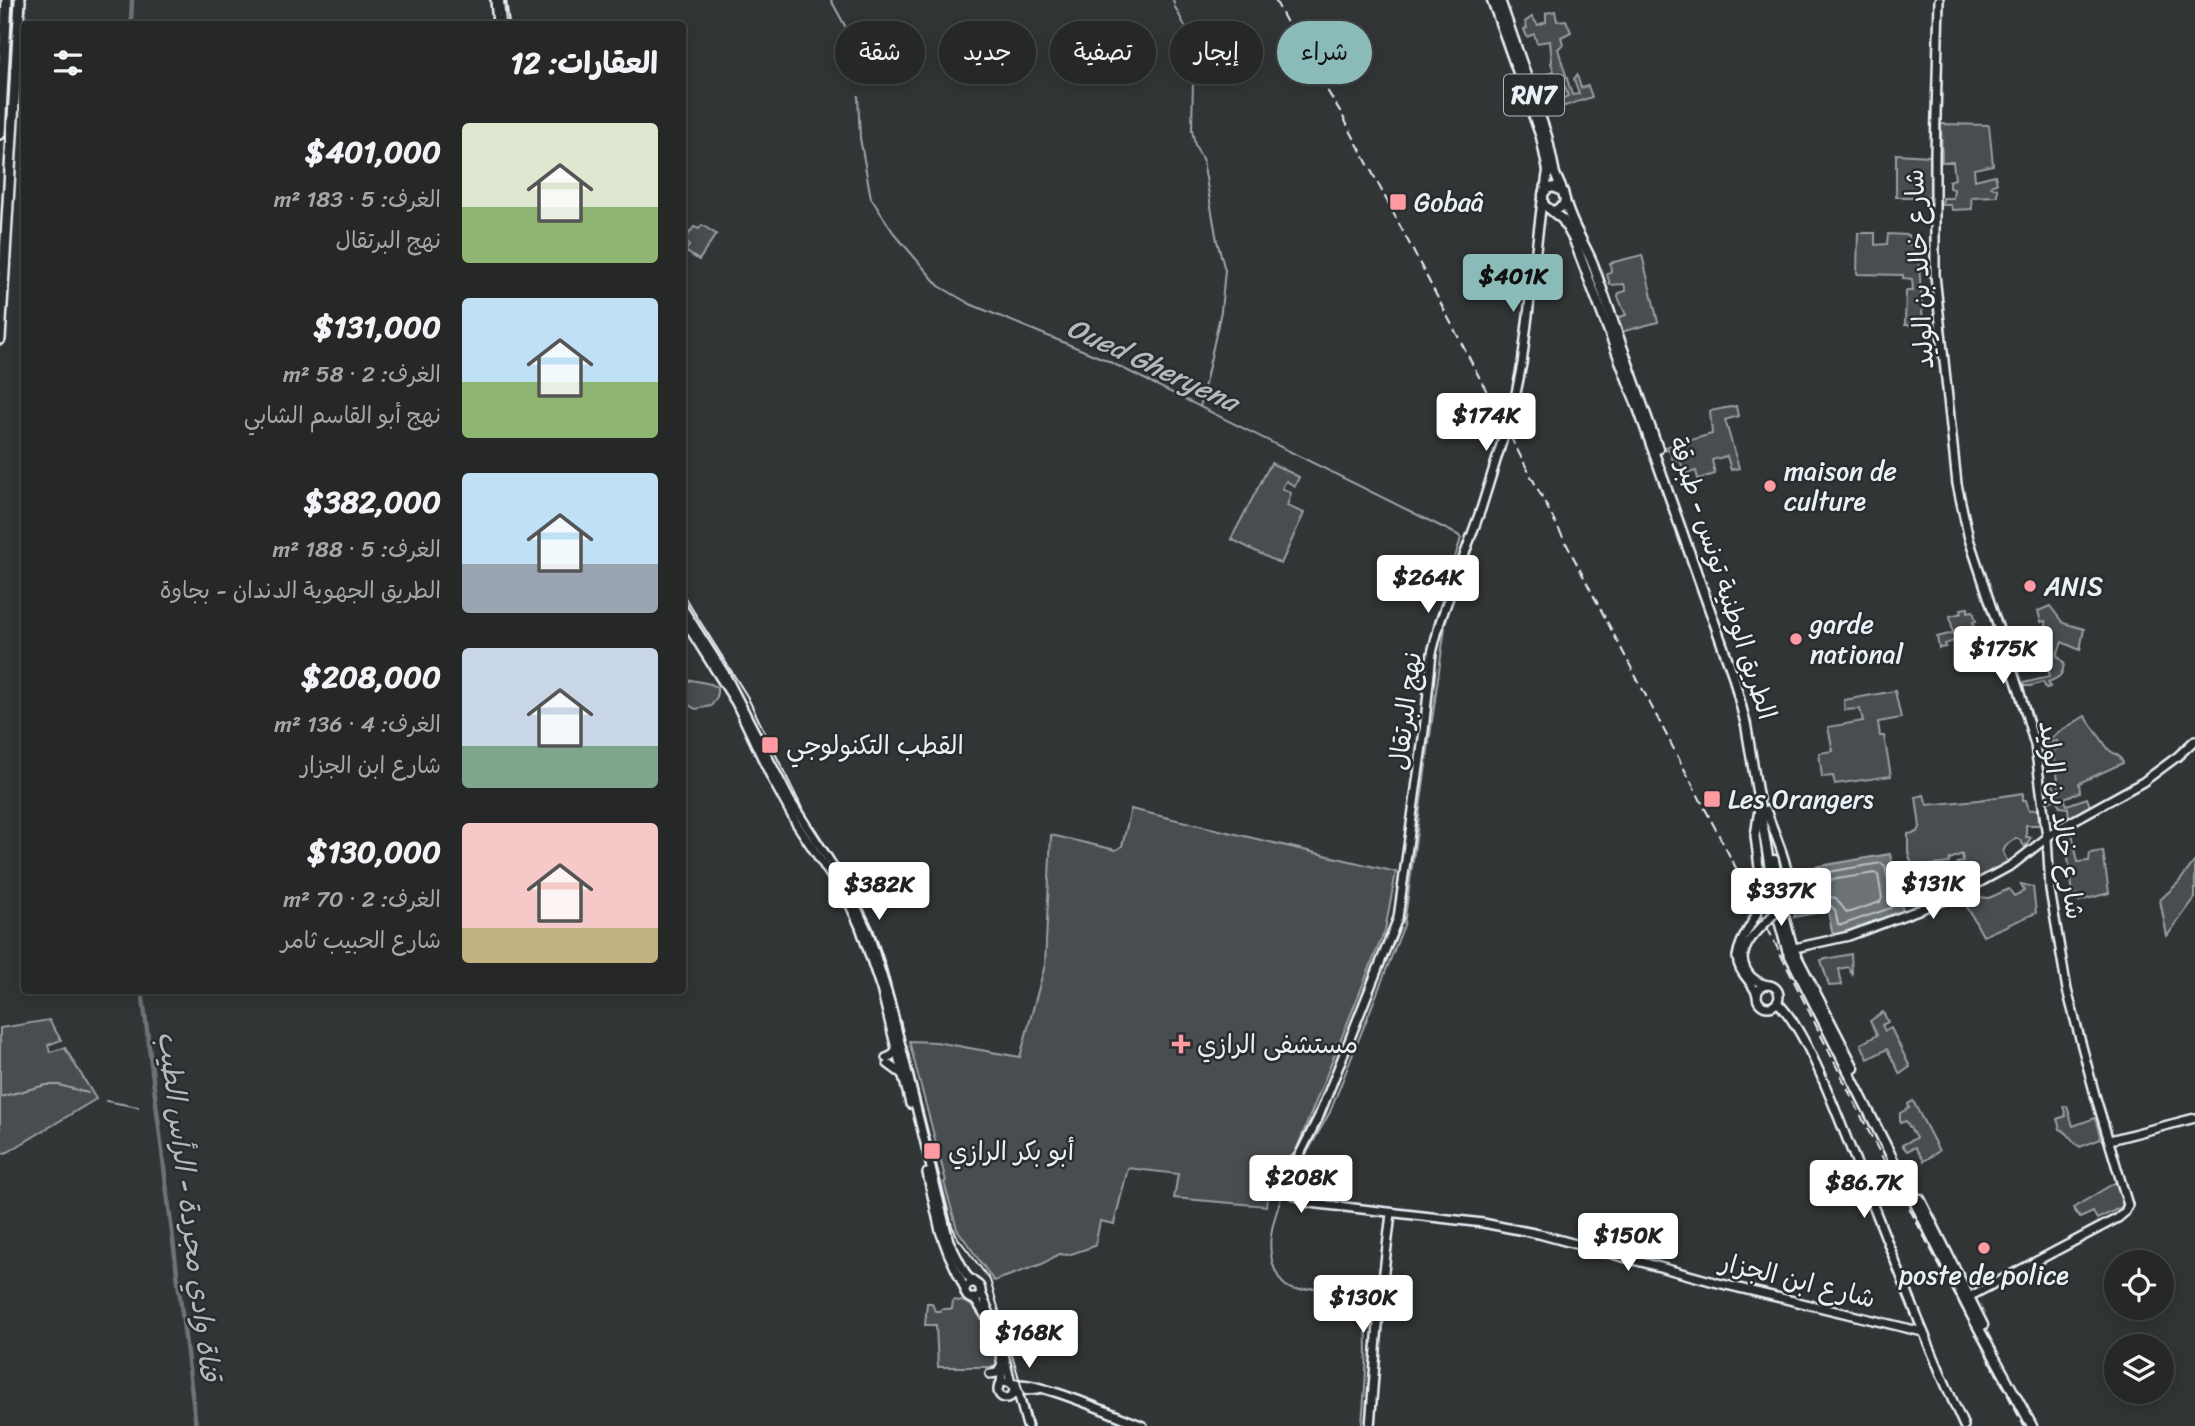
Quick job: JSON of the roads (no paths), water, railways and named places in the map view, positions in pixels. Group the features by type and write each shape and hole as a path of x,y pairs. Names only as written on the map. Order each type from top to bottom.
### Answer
{"highway":[{"path":"0,134 8,0"},
{"path":"0,340 20,0"}],"main road":[{"name":"الطريق الوطنية تونس - طبرقة","path":"1492,0 1501,5 1547,136 1555,174 1569,214 1590,257 1610,311 1738,674 1751,724 1763,808"},
{"name":"الطريق الوطنية تونس - طبرقة","path":"1501,5 1541,137 1548,171 1545,191"},
{"path":"1545,191 1554,187 1564,196 1560,208 1553,211"},
{"name":"RN7","path":"1545,191 1542,201 1545,207 1553,211"},
{"name":"الطريق الوطنية تونس - طبرقة","path":"1553,211 1563,220 1574,240 1638,408 1719,636 1746,725 1790,950 2032,1426"},
{"name":"الطريق الوطنية تونس - طبرقة","path":"1967,1298 2038,1426"}],"street":[{"path":"495,0 497,21"},
{"path":"502,0 503,21"},
{"name":"شارع خالد بن الوليد","path":"1939,0 1935,275 1957,484 1969,539 2037,755 2050,890 2067,989 2127,1203 2124,1213 1967,1298"},
{"name":"نهج البرتقال","path":"1279,1187 1319,1116 1398,918 1432,653 1514,403 1522,364 1542,201"},
{"path":"1539,228 1542,219 1553,211"},
{"path":"686,613 726,676 796,824 855,916 876,972 940,1231 966,1295 973,1298 988,1321 1002,1365 998,1392 1001,1396 1015,1391 1043,1389"},
{"path":"686,623 750,726 791,802 848,889 869,934 891,1005 949,1241 967,1276 979,1288 1000,1338 1016,1399 1023,1407"},
{"path":"1790,950 1841,939 1951,898 2012,865 2064,825 2143,782 2178,757 2195,740"},
{"path":"1740,958 1748,942 1780,908 1789,890 1781,849 1763,808"},
{"path":"1740,958 1752,978 1777,990 1777,1002 1770,1006 1761,1003 1756,990 1740,970 1740,958 1740,944 1758,913 1762,891 1755,836 1763,808"},
{"path":"1758,996 1760,989 1769,985"},
{"path":"1777,1002 1796,1029 1831,1100 1923,1332 1964,1426"},
{"path":"896,1050 887,1061 902,1075"},
{"path":"2109,1140 2195,1118"},
{"name":"شارع ابن الجزار","path":"1285,1178 1304,1197 1333,1206"},
{"name":"شارع ابن الجزار","path":"1279,1187 1310,1203 1493,1225 1539,1234 1718,1283 1923,1332"},
{"path":"1380,1212 1392,1226"},
{"path":"1370,1426 1379,1312 1393,1214"},
{"path":"1392,1226 1408,1216"},
{"path":"965,1289 970,1283 979,1288"},
{"path":"973,1298 978,1297 979,1288"},
{"path":"990,1374 997,1373 1002,1365"},
{"path":"1001,1383 1015,1391 1023,1407 1027,1426"},
{"path":"1015,1391 1024,1384 1043,1389 1143,1426"}],"water":[{"path":"1890,854 1903,911 1833,936 1828,911 1794,917 1800,896 1802,869"}],"waterway":[{"name":"قناة وادي مجردة - الرأس الطيب","path":"131,21 132,0"},
{"name":"Oued Gheryena","path":"831,0 842,21"},
{"path":"1173,0 1174,4"},
{"path":"1175,7 1188,32 1193,79 1192,130 1195,145 1203,161 1217,241 1225,270 1221,311 1200,407"},
{"name":"Oued Gheryena","path":"858,96 860,138 871,198 893,232 939,286 970,304 1104,359 1458,535 1461,538 1435,622"},
{"name":"Oued Gheryena","path":"1294,1176 1330,1112 1404,925 1445,627"},
{"name":"قناة وادي مجردة - الرأس الطيب","path":"142,994 196,1426"},
{"path":"0,1097 46,1085 59,1085 88,1093"},
{"path":"106,1101 138,1107"},
{"path":"1282,1196 1272,1227 1270,1247 1274,1268 1281,1280 1293,1289 1318,1288 1341,1296 1358,1305 1365,1318 1367,1347 1362,1426"}],"tram line":[{"path":"504,0 506,21"},
{"path":"686,599 747,696 801,806 860,901 873,928 886,967 952,1226 990,1280 1033,1426"}],"railway":[{"path":"1275,0 1297,42 1340,111 1769,931 1869,1132 2024,1426"}],"place":[{"name":"Gobaâ","path":"1398,202"},
{"name":"maison de culture","path":"1770,486"},
{"name":"ANIS","path":"2030,586"},
{"name":"garde national","path":"1796,639"},
{"name":"القطب التكنولوجي","path":"770,745"},
{"name":"Les Orangers","path":"1712,799"},
{"name":"مستشفى الرازي","path":"1181,1044"},
{"name":"أبو بكر الرازي","path":"932,1151"},
{"name":"poste de police","path":"1984,1248"}]}
